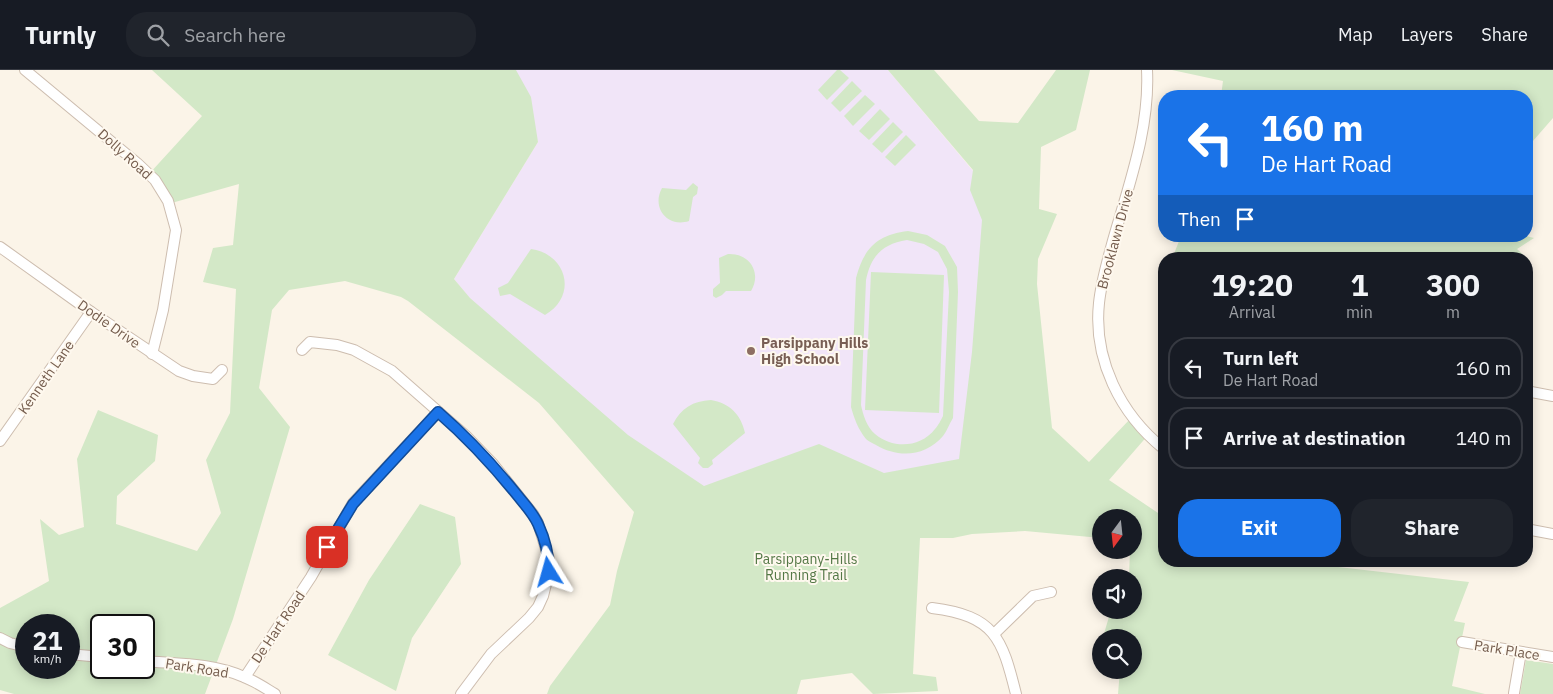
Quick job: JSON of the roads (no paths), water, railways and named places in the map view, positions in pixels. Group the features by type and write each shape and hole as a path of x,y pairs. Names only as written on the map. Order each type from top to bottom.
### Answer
{"street":[{"name":"Dolly Road","path":"25,70 137,163 155,180 168,202 176,230 163,310 152,354"},
{"name":"Brooklawn Drive","path":"1147,70 1148,96 1139,146 1102,280 1098,303 1100,342 1112,384 1121,401 1142,428 1158,443"},
{"name":"Dodie Drive","path":"0,247 91,312 179,371 193,376 213,379 222,370"},
{"name":"Kenneth Lane","path":"0,441 91,312"},
{"path":"302,350 310,342 337,345 354,350 392,371 466,436 493,464 538,523 549,559 548,584 538,606 529,618 491,654 461,694"},
{"path":"1533,392 1553,396"},
{"name":"De Hart Road","path":"245,677 311,577 353,504 438,412"},
{"path":"1533,530 1553,534"},
{"path":"994,634 1033,596 1051,592"},
{"path":"932,608 963,614 986,627 994,634 1007,659 1016,694"},
{"path":"0,638 15,644"},
{"name":"Park Place","path":"1462,642 1553,657"},
{"path":"1514,693 1521,652"},
{"name":"Park Road","path":"155,662 207,666 245,677 275,694"}],"place":[{"name":"Parsippany Hills High School","path":"751,351"}],"park label":[{"name":"Parsippany-Hills Running Trail","path":"806,568"}]}
